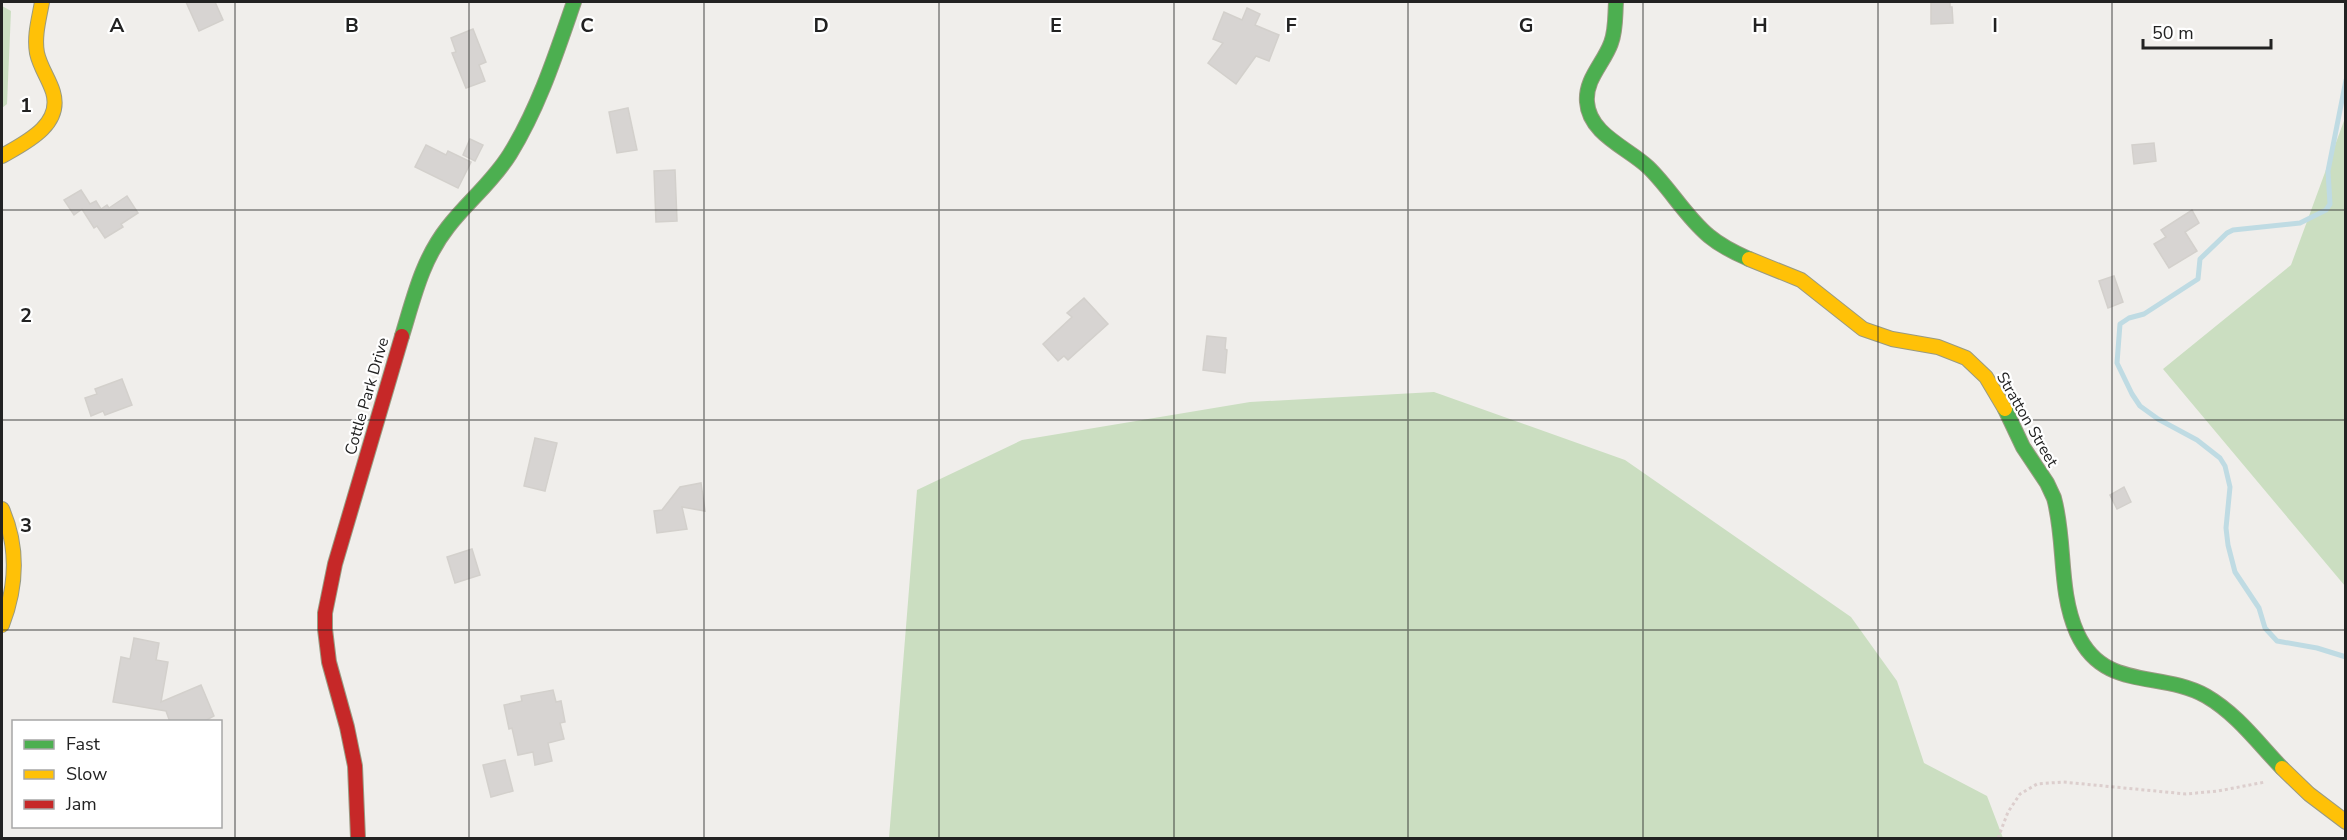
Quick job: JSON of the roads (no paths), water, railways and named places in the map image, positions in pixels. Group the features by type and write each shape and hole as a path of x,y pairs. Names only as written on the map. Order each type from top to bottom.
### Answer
{"street":[{"path":"2,156 40,130 52,118 55,108 55,96 36,49 42,2"},
{"name":"Cottle Park Drive","path":"358,838 357,787 352,744 327,650 325,630 325,613 335,564 422,269 436,242 456,217 496,176 522,136 545,84 574,2"},
{"name":"Stratton Street","path":"1616,2 1611,44 1589,82 1586,104 1591,117 1600,128 1653,171 1683,211 1706,234 1738,255 1786,273 1809,285 1851,322 1865,330 1883,337 1948,349 1965,356 1996,390 2017,436 2056,503 2060,556 2070,610 2077,634 2091,655 2125,675 2167,682 2208,698 2226,711 2311,797 2346,822"},
{"path":"2,509 16,547 13,583 2,625"}],"waterway":[{"path":"2346,80 2328,171 2330,204 2326,210 2300,223 2233,230 2227,233 2200,259 2198,279 2144,314 2129,318 2120,324 2117,363 2140,406 2158,419 2197,440 2220,458 2225,466 2230,487 2226,528 2228,545 2235,572 2259,608 2265,628 2277,641 2317,648 2346,657"}]}
